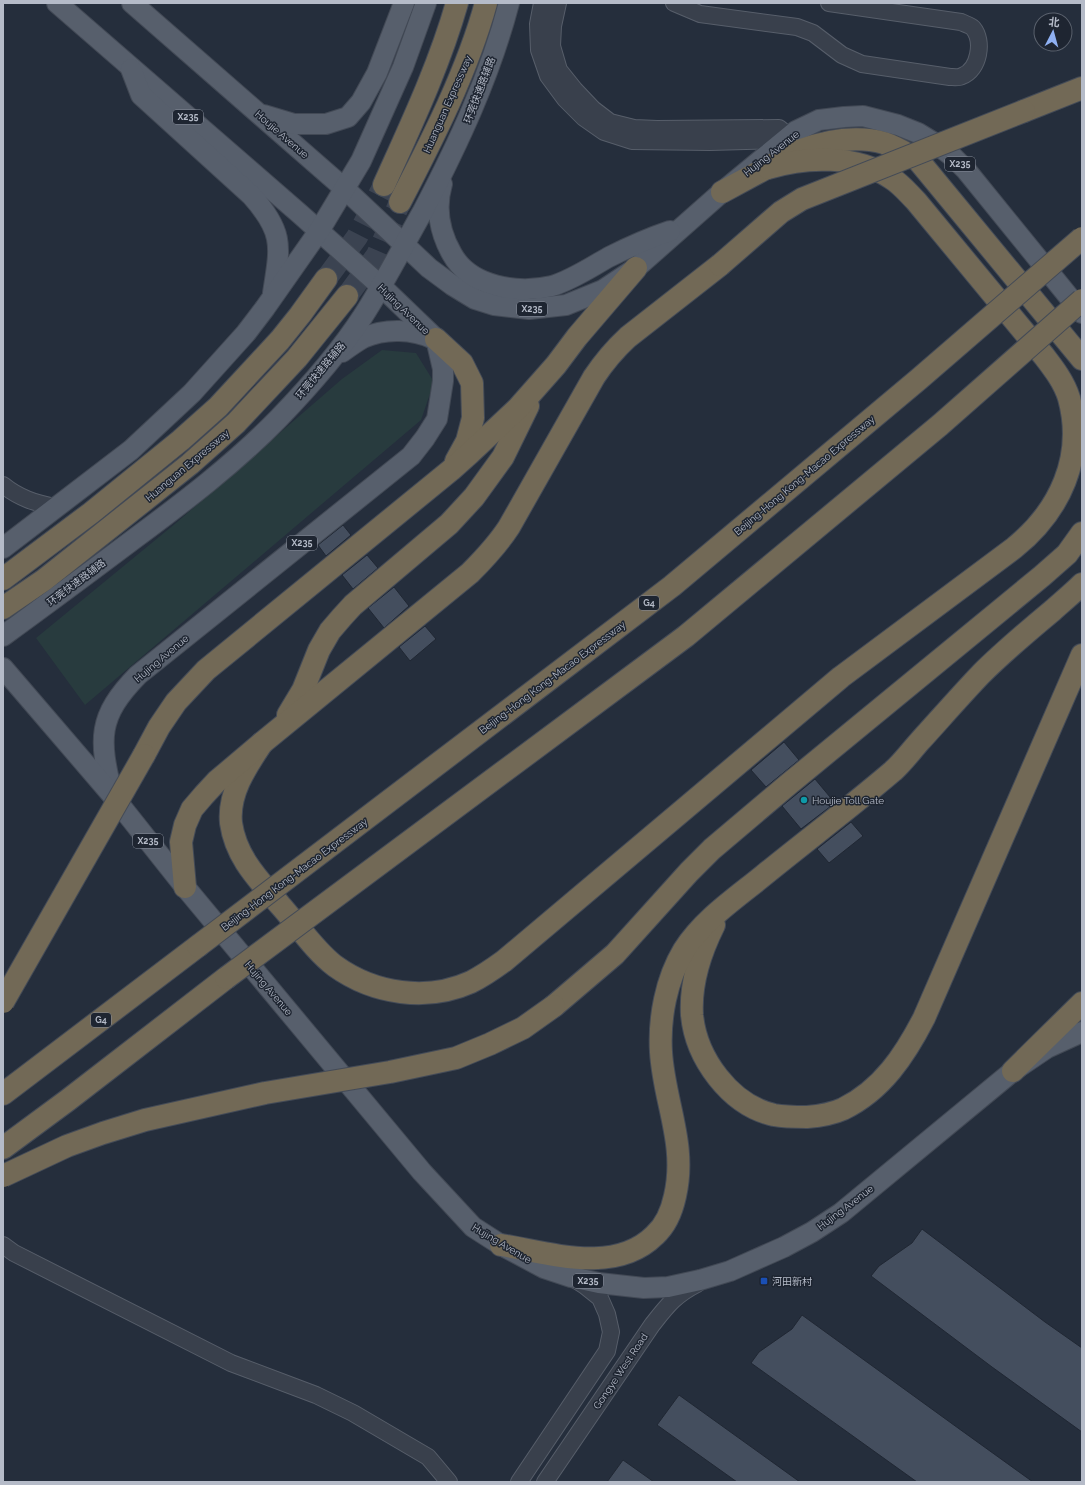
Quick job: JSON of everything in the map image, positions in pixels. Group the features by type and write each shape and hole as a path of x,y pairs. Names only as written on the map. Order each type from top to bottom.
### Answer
{"highway":[{"path":"384,185 424,98 440,59 457,3"},
{"name":"Huanguan Expressway","path":"400,202 446,109 477,34 486,3"},
{"path":"185,887 181,842 185,825 192,809 217,781 268,737 470,573 486,557 498,543 509,526 591,383 617,346 720,266 781,212 802,199 1082,88"},
{"path":"722,192 798,151 811,146 837,140 864,140 884,143 918,160 1082,359"},
{"path":"537,387 503,457 462,511 449,524 353,605 330,631 319,650 303,690 291,710 268,737 245,770 236,788 232,806 231,822 235,841 242,858 320,951 334,965 370,985 390,991 430,993 450,989 470,982 488,973 841,676 1014,548 1038,526 1058,500 1065,488 1070,475 1075,448 1075,422 1069,397 1063,384 1044,356 916,201 892,178 876,169 857,163 813,160 793,162 768,168"},
{"name":"Beijing-Hong Kong-Macao Expressway","path":"3,1094 672,586 912,384 1082,238"},
{"path":"3,1002 159,727 176,702 206,670 451,470 518,408 636,268"},
{"path":"3,579 97,508 181,440 218,407 280,340 300,316 326,279"},
{"name":"Huanguan Expressway","path":"3,608 44,580 190,464 224,433 283,373 320,331 347,296"},
{"path":"3,1148 68,1100 226,978 686,636 940,425 1082,300"},
{"path":"436,340 462,363 472,383 473,418 467,441 451,470"},
{"path":"3,1176 67,1146 145,1120 265,1093 390,1072 456,1058 523,1028 554,1006 615,954 712,849 790,782 1042,576 1067,554 1082,533"},
{"path":"502,1245 587,1259 629,1253 644,1244 656,1234 666,1222 671,1212 678,1186 679,1157 675,1126 664,1074 660,1036 665,1000 675,967 684,951 695,935 723,908 895,769 982,673 1082,584"},
{"path":"723,908 701,954 694,979 692,994 692,1015 696,1034 701,1050 711,1068 735,1095 752,1106 773,1115 795,1117 817,1116 842,1109 861,1098 877,1085 892,1069 905,1052 924,1018 1082,655"},
{"path":"1013,1071 1082,1003"}],"main road":[{"name":"X235","path":"57,3 319,231"},
{"name":"Houjie Avenue","path":"132,3 345,189 429,268"},
{"path":"259,114 294,124 326,124 348,117 361,102 377,73 404,3"},
{"path":"3,548 131,450 192,393 246,333 319,231 361,161 386,108 403,67 426,3"},
{"name":"环莞快速路辅路","path":"3,636 190,497 234,460 278,419 332,358 362,318 404,245 448,163 474,106 493,54 509,3"},
{"path":"129,65 141,95 251,195 272,223 278,237 279,251 272,298"},
{"name":"Hujing Avenue","path":"429,268 452,285 475,299 494,305 529,309 566,305 603,290 636,268 722,192 796,131 819,120 863,116 898,125 918,133 952,156 966,170 1082,313"},
{"path":"448,163 439,193 439,214 445,241 455,259 472,276 493,286 521,289 552,286 581,273 634,244 682,227"},
{"name":"Hujing Avenue","path":"319,231 381,286 436,340 443,369 443,381 437,419 411,456 145,670 125,689 114,704 109,715 103,735 103,749 112,795 185,887 422,1172 473,1227 544,1268 571,1277 599,1283 644,1288 668,1287 730,1271 784,1247 812,1232 841,1213 1013,1071 1047,1048 1082,1032"},
{"path":"332,358 364,338 379,333 393,331 410,332 424,334 436,340"},
{"path":"3,668 112,795"}],"street":[{"path":"542,3 538,24 538,50 548,76 565,99 584,118 604,132 632,141 710,142 786,140 785,133 779,128 634,128 610,122 593,109 560,70 552,46 553,26 558,3"},
{"path":"674,3 700,14 797,28 814,34 842,55 862,64 950,77 962,77 973,68 978,51 979,39 972,27 962,22 829,3"},
{"path":"3,485 24,499 55,507"},
{"path":"3,1245 14,1253 231,1363 316,1395 353,1413 428,1457 449,1482"},
{"path":"519,1482 607,1351 611,1332 607,1314 600,1298 571,1277"},
{"name":"Gongye West Road","path":"545,1482 652,1325 670,1302 688,1288 711,1277"}],"shaded area":[{"path":"382,350 416,353 434,382 421,420 85,705 36,638 176,523 342,379"}],"building":[{"path":"343,525 351,535 326,556 318,545"},
{"path":"367,555 378,568 353,589 342,575"},
{"path":"394,587 409,606 384,628 368,608"},
{"path":"425,626 436,639 410,661 399,647"},
{"path":"784,742 799,760 766,787 751,770"},
{"path":"815,779 835,803 801,829 782,806"},
{"path":"851,822 863,836 829,863 817,849"},
{"path":"922,1229 1045,1322 1082,1348 1082,1432 992,1367 871,1276 879,1266 912,1243"},
{"path":"802,1315 1033,1482 917,1482 751,1363 759,1352 792,1329"},
{"path":"679,1395 800,1482 737,1482 657,1425"},
{"path":"623,1460 654,1482 607,1482"}],"tunnel":[{"path":"326,279 357,237 384,185"},
{"path":"347,296 377,255 400,202"}],"place":[{"name":"Houjie Toll Gate","path":"804,800"},
{"name":"河田新村","path":"764,1281"}]}
